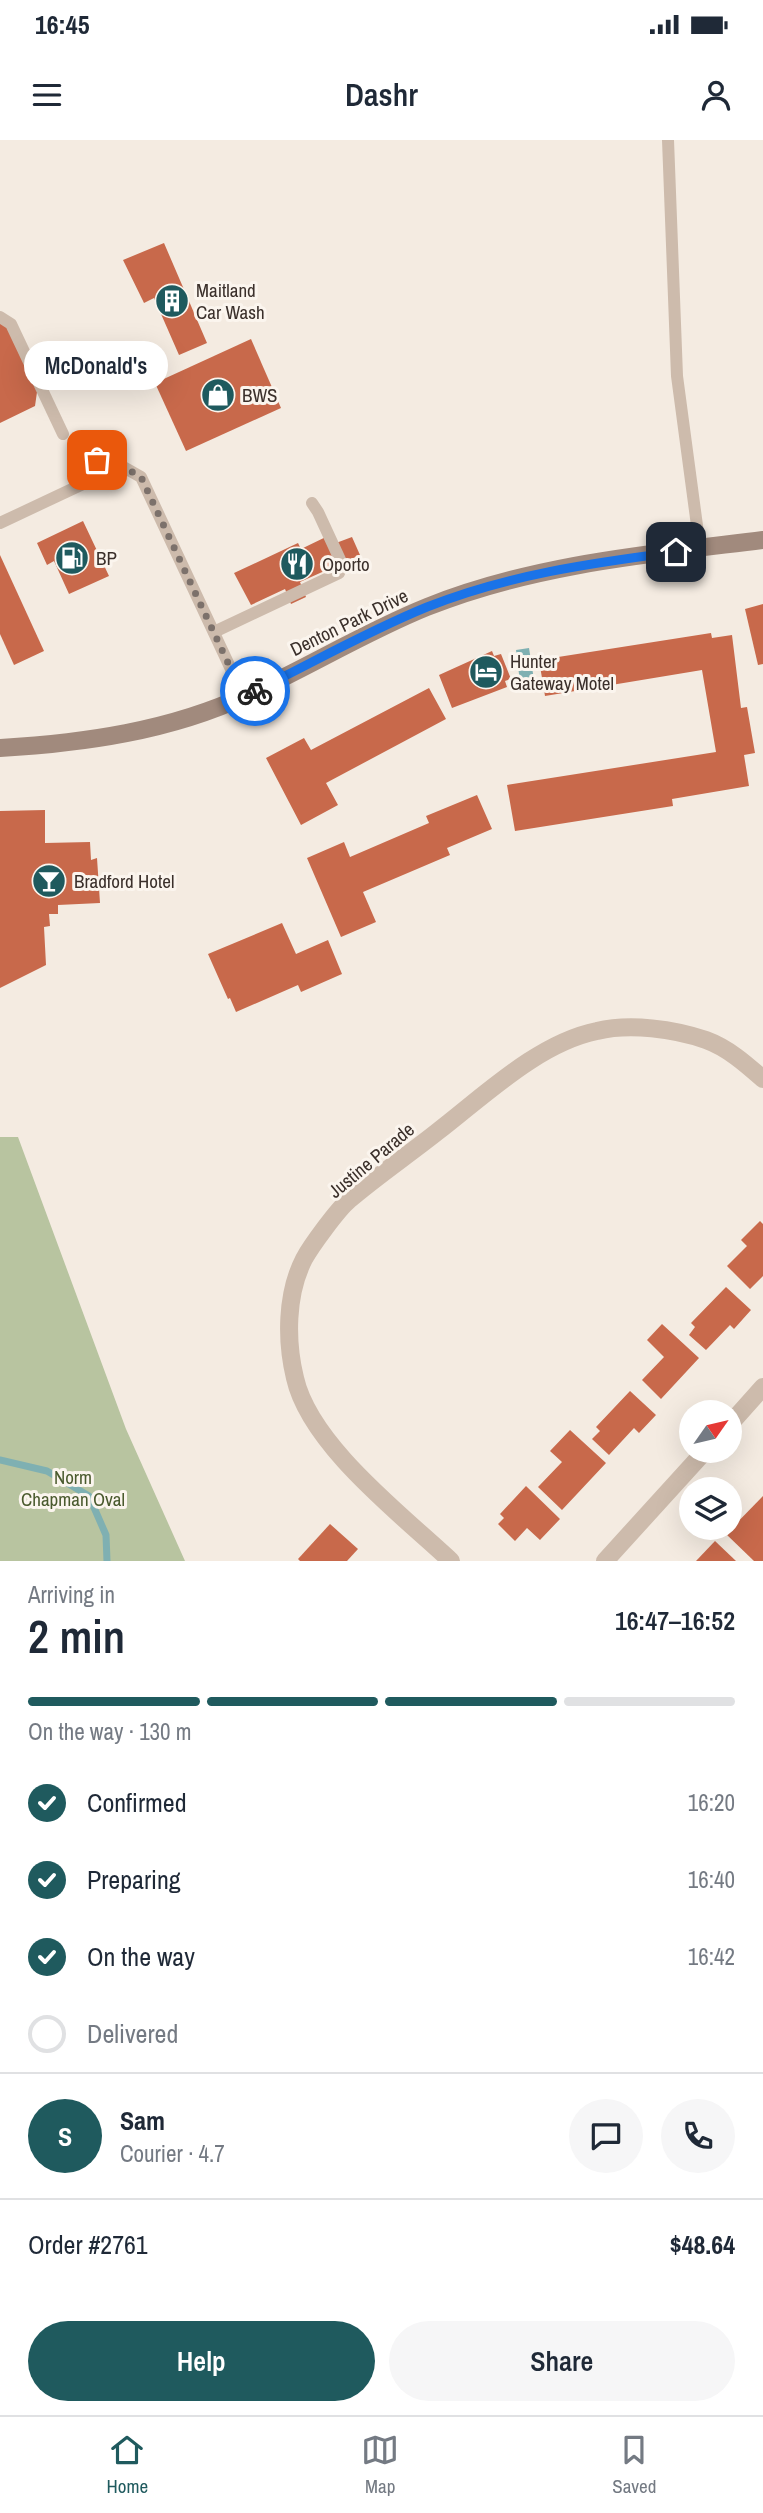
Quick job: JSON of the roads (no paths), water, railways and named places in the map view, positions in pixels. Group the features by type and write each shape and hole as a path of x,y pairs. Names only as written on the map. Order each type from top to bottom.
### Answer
{"main road":[{"name":"Denton Park Drive","path":"0,748 68,744 180,719 244,697 404,617 508,580 553,570 763,540"}],"street":[{"name":"Justine Parade","path":"451,1561 359,1476 317,1430 295,1380 291,1339 290,1305 304,1259 347,1202 537,1056 583,1034 599,1030 644,1027 707,1040 745,1063 763,1079"},
{"path":"742,1411 763,1387"},
{"path":"605,1561 694,1463"}],"lane":[{"path":"668,140 677,376 700,548"},
{"path":"0,317 11,324 63,434"},
{"path":"0,523 85,482 97,460 118,464 141,477 244,697"},
{"path":"214,632 339,573 342,564 312,503"}],"water":[{"path":"529,648 534,680 520,682 516,650"}],"waterway":[{"path":"0,1460 47,1471 89,1496 106,1535 107,1561"}],"place":[{"name":"Maitland Car Wash","path":"172,301"},
{"name":"BWS","path":"218,395"},
{"name":"McDonald's","path":"97,460"},
{"name":"BP","path":"72,558"},
{"name":"Oporto","path":"297,564"},
{"name":"Hunter Gateway Motel","path":"486,672"},
{"name":"Bradford Hotel","path":"49,881"}],"park label":[{"name":"Norm Chapman Oval","path":"73,1488"}]}
